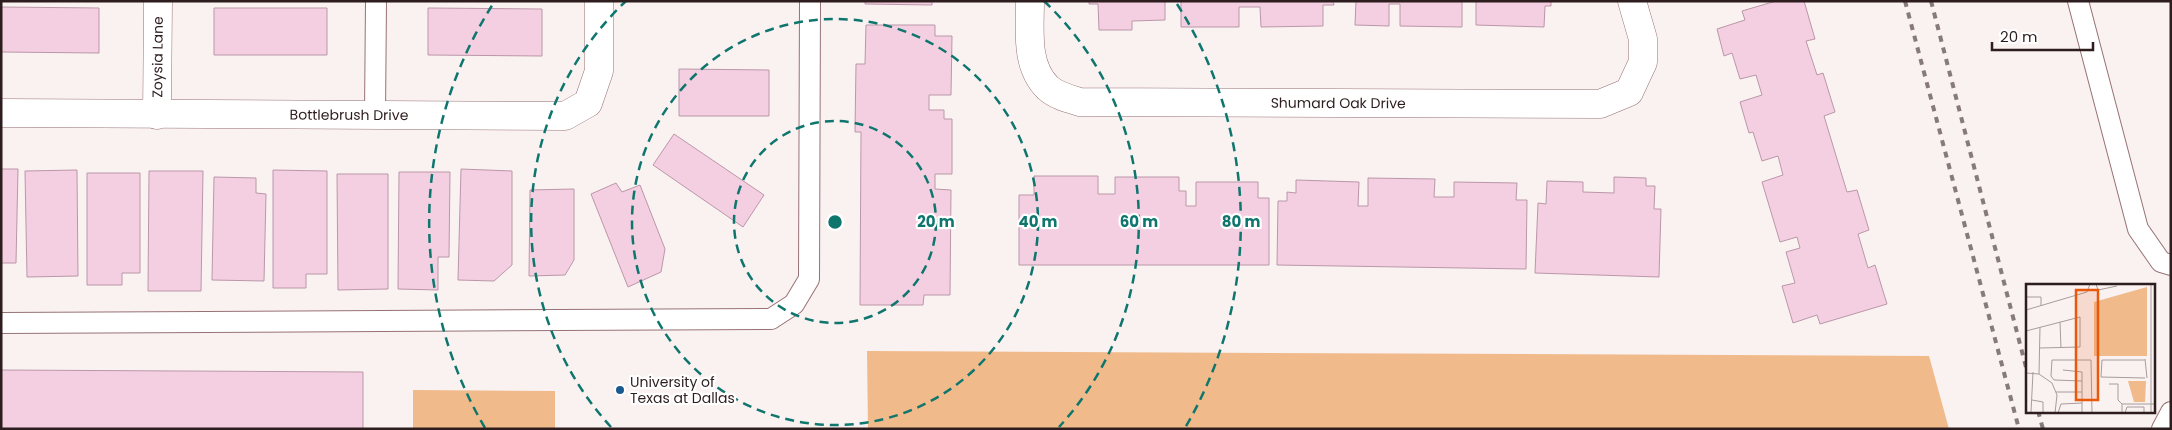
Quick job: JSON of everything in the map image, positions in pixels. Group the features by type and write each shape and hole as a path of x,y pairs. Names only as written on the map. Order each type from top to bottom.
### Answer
{"street":[{"name":"Zoysia Lane","path":"157,115 158,1"},
{"name":"Bottlebrush Drive","path":"1,113 565,116 588,103 599,71 599,1"},
{"name":"Shumard Oak Drive","path":"1030,1 1030,42 1033,64 1048,88 1061,96 1080,102 1600,104 1629,92 1643,62 1643,39 1632,1"}],"lane":[{"path":"375,114 376,1"},
{"path":"1,323 771,319 794,304 809,279 810,1"},
{"path":"2078,1 2138,229 2161,262 2171,265"},
{"path":"2162,429 2171,412"}],"shaded area":[{"path":"867,351 1929,356 1949,429 868,429"},
{"path":"413,390 555,391 555,429 413,429"}],"building":[{"path":"865,1 932,1 932,5 865,4"},
{"path":"1089,1 1165,1 1165,20 1132,21 1132,30 1099,30 1098,4 1089,4"},
{"path":"1181,1 1333,1 1334,5 1323,5 1323,26 1261,27 1260,7 1239,7 1239,27 1181,27"},
{"path":"1356,1 1462,1 1462,27 1400,26 1400,4 1389,4 1389,26 1355,25"},
{"path":"1476,1 1551,1 1551,6 1545,6 1544,27 1476,25"},
{"path":"1776,1 1804,1 1815,39 1806,41 1817,75 1823,73 1835,112 1824,116 1847,192 1857,190 1869,230 1858,234 1868,268 1875,265 1887,304 1820,324 1817,315 1793,323 1782,286 1795,283 1786,252 1800,248 1797,237 1780,242 1762,182 1783,175 1778,156 1762,161 1753,132 1749,133 1740,102 1762,95 1756,75 1740,79 1732,53 1724,56 1717,29 1745,20 1742,11"},
{"path":"1,7 99,8 99,53 1,52"},
{"path":"214,8 327,8 327,55 214,55"},
{"path":"428,8 542,9 542,56 428,55"},
{"path":"866,25 935,25 935,36 952,36 951,95 929,95 929,110 944,110 944,119 952,119 952,174 935,174 935,189 951,190 950,295 924,295 923,305 860,305 861,132 855,132 856,64 865,64"},
{"path":"679,69 769,70 769,116 679,116"},
{"path":"674,134 764,195 743,227 653,165"},
{"path":"1,169 18,169 16,263 1,263"},
{"path":"461,169 512,171 512,265 494,281 458,280"},
{"path":"77,170 78,276 27,277 25,171"},
{"path":"273,170 327,171 327,274 306,274 306,288 273,288"},
{"path":"149,171 203,171 201,291 148,291"},
{"path":"399,172 450,172 449,257 438,257 438,290 398,289"},
{"path":"87,173 140,173 140,273 122,273 122,285 87,285"},
{"path":"337,174 388,174 388,289 338,290"},
{"path":"1034,176 1098,176 1098,194 1115,194 1115,177 1179,177 1179,191 1186,191 1186,206 1196,206 1196,182 1258,182 1258,198 1269,198 1269,265 1019,265 1019,195 1034,195"},
{"path":"214,177 256,178 256,193 266,194 264,281 212,280"},
{"path":"1614,177 1646,178 1646,186 1655,186 1654,209 1661,209 1659,277 1535,273 1538,203 1546,204 1547,181 1583,182 1583,192 1614,193"},
{"path":"1368,178 1435,179 1434,197 1454,197 1454,182 1517,183 1516,200 1527,200 1526,269 1277,265 1278,201 1287,201 1287,192 1296,193 1296,180 1359,182 1358,206 1368,206"},
{"path":"616,183 622,192 640,185 665,249 661,272 628,287 591,194"},
{"path":"574,189 574,260 565,275 529,276 530,190"},
{"path":"1,370 363,372 363,429 1,429"}],"railway":[{"path":"1905,1 2019,429"},
{"path":"1931,1 2026,367"},
{"path":"2038,412 2043,429"}],"place":[{"name":"University of Texas at Dallas","path":"620,390"}]}
